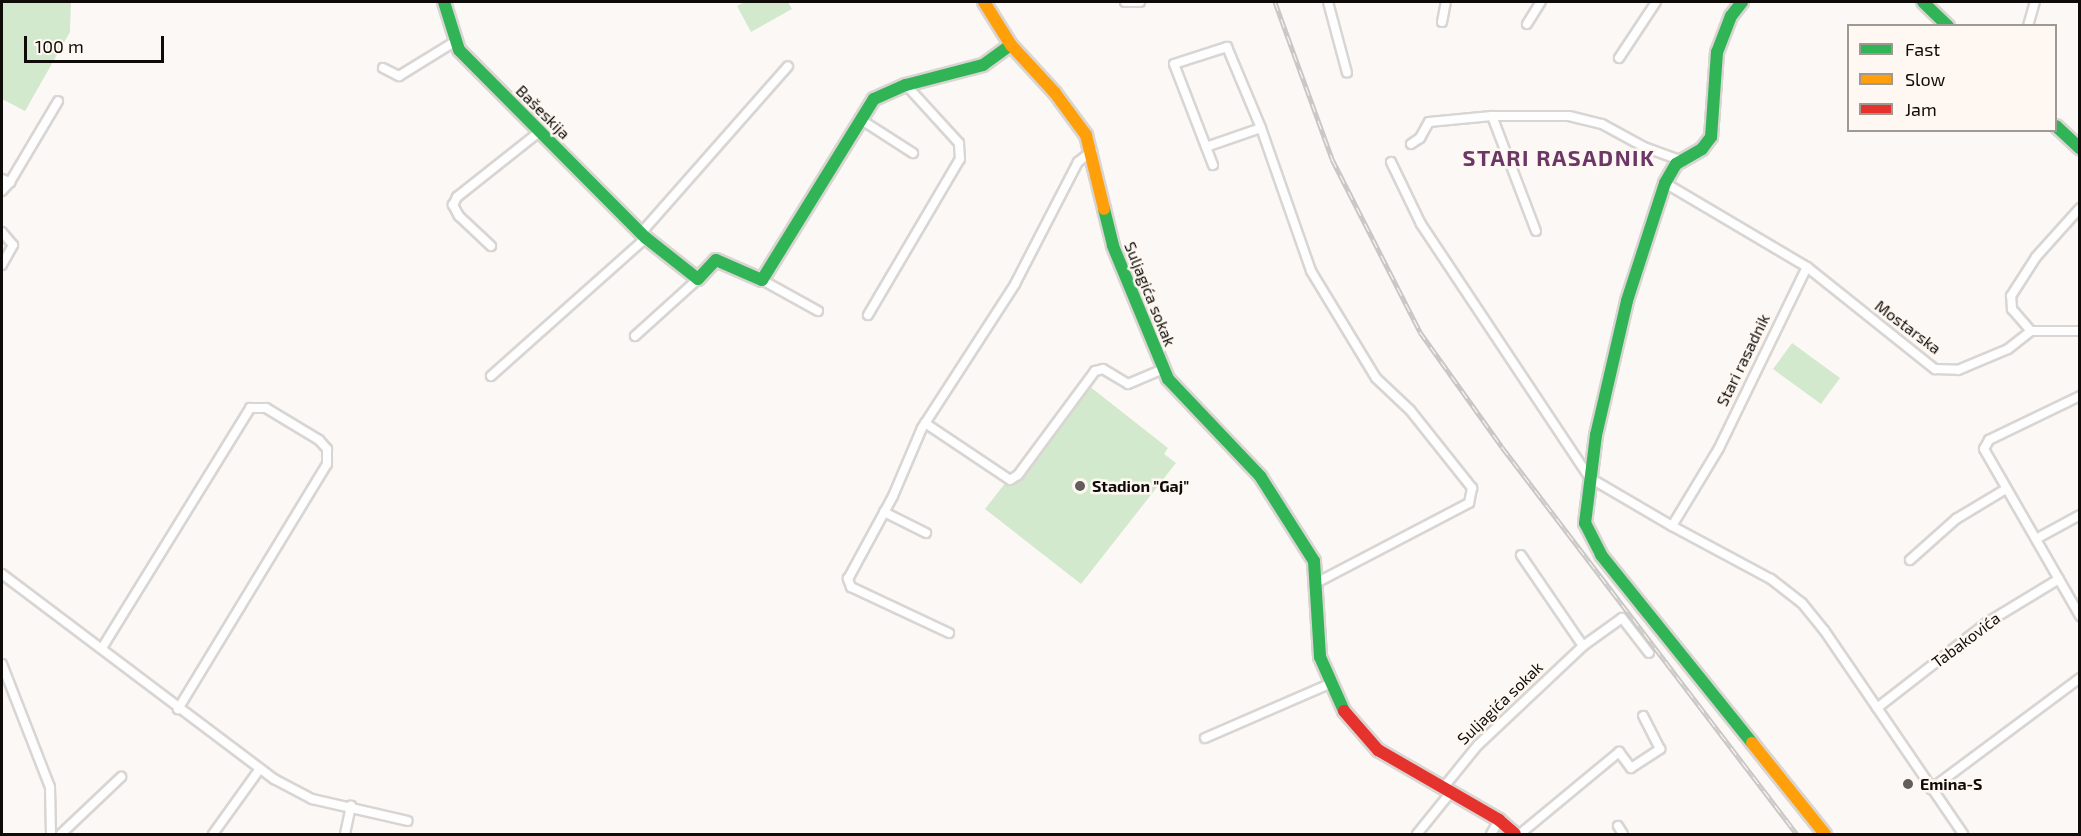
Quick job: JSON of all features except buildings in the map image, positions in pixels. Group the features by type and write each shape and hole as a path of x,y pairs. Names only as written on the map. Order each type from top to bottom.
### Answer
{"street":[{"name":"Bašeskija","path":"444,2 459,50 643,235 698,279"},
{"name":"Suljagića sokak","path":"984,2 1011,45 1078,120 1092,151 1113,246 1163,369 1184,400 1232,443 1260,476 1314,561 1318,582 1319,649 1329,684 1347,716 1378,750 1499,820 1515,834"},
{"path":"1125,2 1140,2"},
{"path":"1328,2 1347,73"},
{"path":"1442,22 1446,2"},
{"path":"1527,24 1540,2"},
{"path":"1619,58 1656,2"},
{"path":"1742,2 1731,16 1717,52 1711,137 1702,148 1680,160 1665,183 1627,301 1590,478 1585,523 1601,555 1825,834"},
{"path":"1923,2 1946,24"},
{"path":"2029,24 2035,2"},
{"path":"383,68 399,76 456,41"},
{"path":"762,280 874,99 906,85 983,66 1011,45"},
{"path":"1213,165 1174,64 1227,47 1261,128 1311,271 1376,378 1410,410 1473,493 1469,503 1318,582"},
{"path":"491,376 643,235 788,66"},
{"path":"868,315 960,159 959,143 906,85"},
{"path":"2,191 6,181 58,101"},
{"path":"1410,144 1420,138 1429,122 1492,116 1581,118 1680,160"},
{"path":"1492,116 1536,231"},
{"path":"860,119 913,153"},
{"path":"1206,147 1261,128"},
{"path":"2057,128 2079,148"},
{"path":"491,246 459,216 453,205 457,196 539,132"},
{"path":"949,633 848,583 925,423 1016,284 1078,162 1092,151"},
{"path":"1391,162 1427,233 1590,478 1672,526 1771,579 1802,603 1963,834"},
{"path":"1665,183 1806,267"},
{"path":"2079,208 2036,257 2011,296 2012,309 2031,331 2079,331"},
{"path":"2,232 13,245 2,265"},
{"path":"635,336 716,260 762,280 818,311"},
{"name":"Mostarska","path":"1806,267 1935,369 1958,370 2008,349 2031,331"},
{"name":"Stari rasadnik","path":"1672,526 1719,448 1806,267"},
{"path":"925,423 1010,480 1018,475 1095,371 1103,369 1128,384 1163,369"},
{"path":"2079,396 1986,443 1985,453 2079,616"},
{"path":"102,648 250,408 266,408 319,440 327,449 327,464 178,709"},
{"path":"1910,560 1956,519 2006,489"},
{"path":"884,512 926,533"},
{"path":"2036,538 2079,515"},
{"path":"1521,555 1583,646"},
{"path":"2,574 102,648 259,770 312,799 351,806 408,821"},
{"name":"Tabakovića","path":"1877,708 1988,622 2059,579"},
{"name":"Suljagića sokak","path":"1447,790 1478,745 1583,646 1622,618 1649,653"},
{"path":"2,664 50,787 51,834"},
{"path":"1931,789 2079,678"},
{"path":"1205,738 1329,684"},
{"path":"1520,834 1619,752 1630,768 1660,748 1643,716"},
{"path":"213,834 259,770"},
{"path":"61,834 121,777"},
{"path":"1417,834 1447,790"},
{"path":"345,834 351,806"},
{"path":"1491,834 1499,820"}],"green space":[{"path":"2,2 71,2 70,32 25,111 2,99"},
{"path":"745,2 788,2 792,9 751,32 737,6"},
{"path":"1792,343 1840,378 1821,404 1773,369"},
{"name":"Stadion \"Gaj\"","path":"1084,382 1168,448 1164,454 1176,463 1081,584 985,509"}],"railway":[{"path":"1275,2 1332,159 1420,332 1502,447 1797,834"}],"traffic: fast":[{"path":"444,2 459,50 646,238 698,279 716,260 762,280 874,99 906,85 983,65 1011,45"},
{"path":"1742,2 1731,16 1717,52 1711,137 1702,149 1676,164 1665,183 1627,301 1596,435 1585,523 1601,555 1752,743"},
{"path":"1923,2 1946,24"},
{"path":"2057,127 2080,148"},
{"path":"1104,209 1113,246 1168,379 1260,476 1314,561 1320,657 1344,711"}],"traffic: slow":[{"path":"984,2 1011,45 1055,93 1086,135 1104,209"},
{"path":"1752,743 1825,834"}],"traffic: jam":[{"path":"1344,711 1378,750 1499,820 1515,834"}],"place":[{"name":"Stadion \"Gaj\"","path":"1080,486"},
{"name":"Emina-S","path":"1908,784"}],"district":[{"name":"STARI RASADNIK","path":"1559,158"}]}
